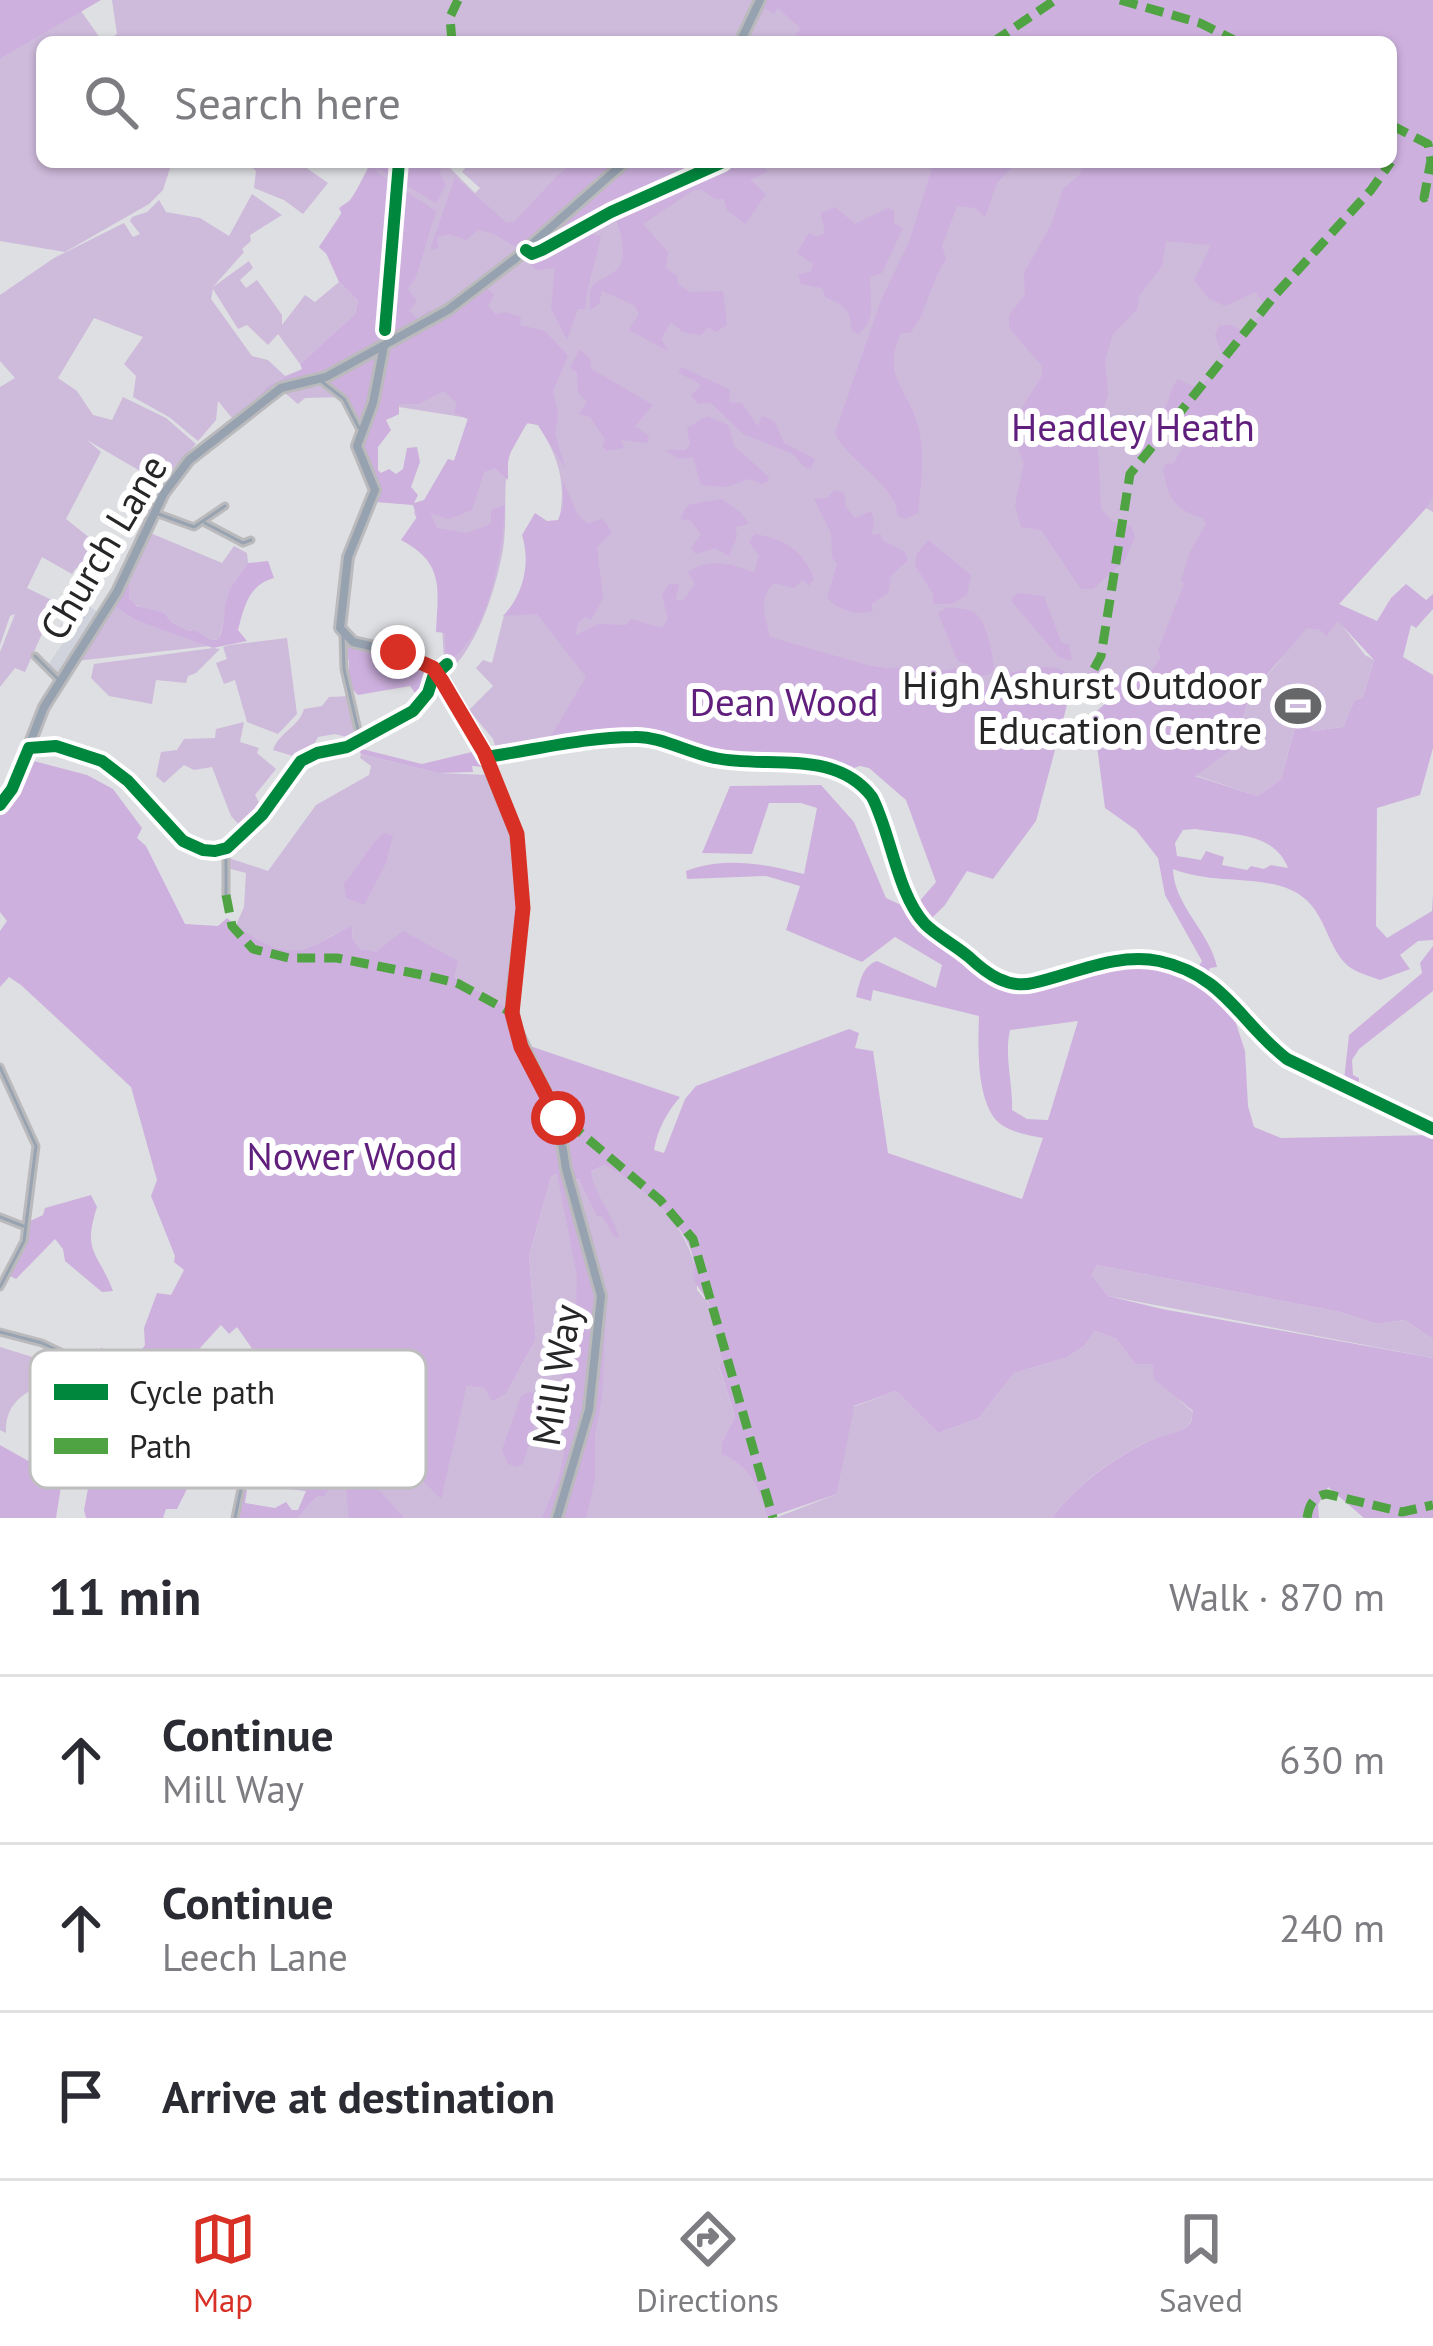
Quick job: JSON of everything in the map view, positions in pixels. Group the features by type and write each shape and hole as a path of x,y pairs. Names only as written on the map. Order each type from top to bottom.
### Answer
{"main road":[{"path":"743,36 760,0"},
{"name":"Church Lane","path":"0,805 59,681 117,592 154,512 180,470 280,388 320,379 435,319 484,284 619,168"},
{"path":"384,346 373,403 357,450 375,490 347,559 340,621 343,634 363,646 410,656 437,674"},
{"name":"Mill Way","path":"437,674 486,757 517,834 523,908 512,996 514,1025 558,1118 566,1169 601,1296 589,1410 557,1518"}],"street":[{"path":"320,379 349,404 361,436"},
{"path":"154,512 191,527 225,506"},
{"path":"204,522 243,542 251,540"},
{"path":"343,634 344,669 360,740"},
{"path":"35,656 59,681"},
{"path":"226,895 225,852 271,805 301,761 360,740 421,704 437,674"},
{"path":"35,734 44,744"},
{"path":"486,757 640,736 717,759 798,763 841,771 872,797 905,885 926,924 1005,983 1028,984 1128,960 1156,960 1203,978 1226,994 1268,1044 1288,1059 1433,1130"},
{"path":"29,748 44,744 103,761 183,841 203,850 225,852"},
{"path":"0,1067 36,1146 20,1251 0,1288"},
{"path":"0,1217 25,1226"},
{"path":"0,1332 57,1350"},
{"path":"235,1518 241,1488"}],"shaded area":[{"path":"74,598 100,613 59,679 48,665 65,640 66,634 59,630"}],"green space":[{"path":"0,0 101,0 36,36 0,59"},
{"path":"112,0 1155,0 1234,36 114,36"},
{"name":"Dean Wood","path":"762,0 1433,0 1433,496 1339,604 1377,621 1406,584 1426,600 1433,594 1433,609 1416,628 1411,625 1403,657 1433,675 1433,748 1420,795 1377,808 1376,926 1387,938 1432,911 1433,895 1433,940 1418,941 1400,955 1410,969 1380,980 1353,969 1339,956 1309,902 1287,888 1173,869 1179,895 1217,967 1210,968 1206,978 1196,971 1202,961 1165,895 1158,858 1136,830 1105,808 1097,746 1079,727 1107,702 1071,690 1036,821 993,879 967,871 928,922 917,904 936,882 906,800 869,768 715,757 641,732 551,744 549,740 586,677 537,614 503,616 523,578 522,535 535,513 547,521 558,520 563,481 578,515 588,524 602,518 612,532 597,547 603,598 591,620 585,617 578,623 575,636 598,624 626,625 631,619 662,628 668,619 662,595 669,584 679,584 676,600 684,600 695,584 688,572 720,564 754,573 759,556 749,542 755,534 791,548 814,579 809,586 803,580 794,588 774,583 769,589 764,608 770,637 867,665 955,668 966,681 989,687 996,675 1048,667 1073,679 1096,670 1114,677 1152,671 1161,657 1158,650 1184,584 1181,580 1190,552 1206,524 1174,501 1165,479 1163,469 1173,464 1188,438 1181,423 1173,418 1145,455 1139,449 1178,379 1199,389 1224,359 1215,335 1219,326 1231,325 1245,332 1266,308 1256,292 1225,306 1208,298 1194,280 1211,245 1166,241 1162,266 1139,296 1137,309 1113,334 1105,361 1108,394 1097,429 1101,509 1113,522 1131,526 1135,537 1125,560 1093,589 1081,589 1041,530 1021,527 1015,505 1024,464 1015,441 1018,414 1042,376 1042,366 1009,328 1009,316 1025,294 1024,273 1051,225 1063,189 1082,168 1397,168 1397,36 795,36 800,28 778,8 774,14 765,8 759,20 754,18","holes":["1338,621 1374,660 1363,697 1354,701 1343,727 1312,731 1306,719 1296,724 1281,779 1258,796 1195,776 1229,751 1250,694 1307,628 1326,636","1183,830 1236,834 1272,847 1288,868 1271,865 1247,870 1222,865 1224,857 1206,851 1201,860 1177,856 1175,843"]},
{"path":"81,11 99,36 39,36"},
{"path":"36,38 36,168 170,168 163,190 149,204 65,252 0,241 0,59"},
{"name":"Headley Heath","path":"1433,138 1433,512 1426,508 1338,605 1308,627 1321,630 1338,620 1374,660 1363,697 1354,701 1343,727 1312,731 1296,724 1281,779 1258,796 1194,775 1229,750 1250,694 1286,654 1173,773 1159,762 1163,750 1182,741 1115,701 1067,682 1008,775 890,668 867,665 715,757 641,732 497,752 493,739 469,710 493,686 476,668 483,660 492,663 504,615 532,600 556,532 562,492 559,471 538,425 528,423 511,451 496,581 478,629 452,669 444,659 439,579 414,512 425,502 448,459 454,461 468,418 399,407 399,414 361,430 345,397 305,398 298,404 285,393 257,401 232,418 218,401 216,420 198,441 169,417 133,397 136,376 124,364 143,337 94,318 58,378 77,391 93,415 112,420 123,397 166,418 196,444 164,478 147,475 87,440 101,452 66,519 105,550 88,576 76,568 72,574 42,557 27,588 56,602 25,672 15,668 0,687 0,652 15,614 10,616 0,645 0,387 15,378 0,361 0,295 54,258 124,223 133,237 140,234 132,217 147,212 159,200 166,212 200,218 229,236 252,194 282,215 250,235 244,252 213,287 249,261 253,268 240,280 246,288 257,280 282,315 282,325 305,295 315,302 339,282 358,301 355,314 300,364 278,334 268,345 247,325 238,329 213,289 211,299 252,356 268,360 285,376 303,369 368,308 343,270 319,247 371,168 450,168 475,193 480,188 462,172 465,168 1397,168 1397,159"},
{"path":"253,168 307,168 328,183 303,214 254,188"},
{"path":"368,168 441,168 446,185 436,203 379,169 376,172 436,211 408,289 417,301 409,311 418,319 429,310 435,314 394,338 389,333 380,340 377,352 385,357 392,344 485,287 494,295 488,306 496,315 505,312 521,317 520,325 545,331 568,356 553,391 558,414 555,434 566,470 538,425 527,423 508,457 508,480 495,468 484,472 472,510 449,519 430,513 437,528 467,533 491,524 491,510 505,505 485,609 466,645 453,658 446,653 445,633 436,632 437,590 432,568 401,540 417,517 413,505 375,502 376,482 361,457 357,417 345,396 321,376 289,382 256,400 267,387 302,369 300,364 355,314 358,301 339,282 319,247 342,214 339,208 352,199","holes":["444,391 457,403 454,413 468,419 454,461 448,459 424,500 414,503 418,495 411,487 420,462 417,447 407,448 403,469 396,474 378,470 378,447 391,430 386,420 399,414 399,404 419,404"]},
{"path":"567,168 615,168 521,250 478,230 466,240 449,234 437,237 438,248 430,250 455,177 507,223 514,222"},
{"path":"621,168 766,168 767,172 750,180 766,194 745,224 727,210 724,199 694,190 643,224 668,252 666,268 677,276 678,284 690,292 723,291 727,325 716,332 708,327 701,335 683,332 671,322 661,339 668,351 629,330 639,314 634,305 602,291 599,304 590,310 593,285 614,272 622,260 623,244 614,215 588,223 592,234 601,236 585,309 578,309 567,340 551,308 555,268 536,270 524,257"},
{"path":"932,168 1011,168 997,183 985,217 975,208 957,206 942,246 946,259 916,325 910,333 901,333 895,348 895,372 915,416 922,450 918,513 905,519 897,515 890,494 835,433 881,300 909,242"},
{"path":"835,207 855,224 888,208 894,211 894,223 903,228 882,273 870,277 870,315 858,334 852,331 842,306 826,298 822,288 801,284 798,275 811,271 813,264 797,253 809,233 817,237 825,233 821,213"},
{"path":"580,349 591,360 590,368 653,405 635,426 649,436 648,443 621,440 624,448 607,451 602,446 605,439 590,417 579,414 587,402 578,392 577,372 570,368"},
{"path":"682,367 730,390 729,402 742,403 758,427 762,416 775,422 784,443 815,459 811,469 793,454 743,434 710,402 698,404 691,395 701,386 678,371"},
{"path":"707,416 728,425 734,446 768,481 701,485 693,457 680,459 664,450 686,450 690,444 687,428"},
{"path":"834,490 844,493 846,507 855,518 871,511 872,535 881,534 882,540 905,552 908,560 891,576 888,593 871,604 873,611 848,611 827,598 837,564 831,533 814,499 827,498"},
{"path":"722,499 749,524 735,527 737,536 729,556 715,548 696,554 691,548 701,534 691,521 680,519 688,505"},
{"path":"148,532 222,563 234,546 247,553 248,563 235,581 219,639 189,631 165,613 141,607 129,598 128,580"},
{"path":"928,540 971,575 967,595 952,604 934,604 915,565"},
{"path":"268,561 274,578 253,592 238,630 247,641 213,648 135,620 116,607 88,651 83,656 79,653 126,583 129,598 137,606 165,613 189,631 219,639 236,580 248,563"},
{"path":"1017,593 1044,596 1072,661 1059,657 1011,601"},
{"path":"116,607 135,620 210,646 76,661"},
{"path":"948,607 970,610 980,618 991,648 991,673 970,672 967,664 958,662 938,613"},
{"path":"287,638 297,714 278,734 247,722 235,680 224,684 216,663 227,659 223,647"},
{"path":"346,642 416,661 432,674 484,759 484,767 438,773 361,754 358,748 422,764 476,751 437,692 421,701 410,686 358,695 349,683"},
{"path":"220,649 186,683 156,680 152,704 109,696 91,678 94,664"},
{"path":"350,696 355,739 335,734 318,737 310,752 300,758 273,750 304,709 322,706 329,697"},
{"path":"244,722 240,742 259,748 257,753 276,769 255,795 263,810 243,829 231,816 212,767 194,770 184,765 164,783 156,776 161,752 177,750 184,739 215,738 216,729"},
{"path":"361,754 438,773 488,775 515,834 520,907 509,1009 454,977 361,949 353,940 352,927 312,946 290,950 256,940 236,925 244,907 246,873 227,868 226,857 268,871 316,805 369,775 371,766"},
{"name":"Nower Wood","path":"26,759 87,775 113,789 142,828 137,838 146,846 185,924 218,926 227,918 260,941 288,950 311,946 352,926 353,940 361,949 376,952 403,931 458,961 454,977 509,1009 518,1041 559,1132 571,1131 572,1125 527,1045 680,1097 656,1142 654,1150 664,1153 685,1099 696,1086 849,1029 859,1033 855,1048 873,1051 888,1153 1022,1199 1043,1138 1007,1128 990,1111 980,1071 979,1016 873,990 871,1001 856,997 865,971 877,961 936,988 942,965 895,937 862,962 786,930 800,886 766,876 687,879 686,871 730,863 804,874 817,808 801,803 769,803 752,854 702,853 730,786 821,785 854,822 886,898 912,910 921,923 993,977 1017,986 1042,984 1124,962 1162,963 1203,981 1231,1008 1245,1051 1254,1127 1281,1138 1433,1135 1433,1339 1404,1320 1377,1324 1340,1312 1097,1265 1092,1275 1108,1296 1433,1358 1433,1518 1364,1518 1328,1487 1318,1505 1319,1518 1052,1518 1099,1471 1143,1444 1182,1430 1192,1419 1193,1411 1154,1379 1153,1364 1135,1364 1116,1339 1095,1331 1068,1357 1014,1373 979,1418 938,1433 896,1391 854,1406 837,1494 767,1518 753,1480 722,1454 722,1442 735,1416 719,1366 723,1363 710,1305 693,1279 689,1246 651,1198 604,1165 591,1172 619,1238 597,1216 579,1179 575,1181 594,1242 606,1309 595,1480 586,1518 542,1518 564,1453 562,1380 576,1310 577,1276 557,1174 551,1177 529,1256 536,1339 506,1394 492,1402 485,1388 467,1386 441,1499 426,1484 426,1350 253,1350 237,1327 229,1334 221,1325 198,1350 141,1350 157,1293 171,1295 184,1270 174,1262 151,1196 157,1180 131,1087 21,985 9,977 0,987 0,931 7,921 0,912 0,808","holes":["1078,1021 1048,1120 1027,1119 1012,1110 1010,1030"]},
{"path":"384,833 393,836 386,863 364,905 346,898 344,883"},
{"path":"1433,946 1433,991 1359,1049 1352,1060 1359,1085 1344,1080 1349,1035 1422,973 1420,963"},
{"path":"604,1165 654,1201 680,1232 690,1250 697,1290 710,1305 724,1363 719,1367 735,1416 722,1442 758,1483 767,1518 298,1518 316,1497 325,1496 326,1488 426,1488 426,1483 440,1497 467,1386 486,1388 492,1402 506,1394 536,1339 529,1256 551,1177 571,1168 576,1181"},
{"path":"91,1195 97,1207 92,1244 113,1291 102,1292 65,1261 55,1239 16,1279 10,1276 27,1243 30,1221 43,1215 45,1208"},
{"path":"1097,1265 1340,1312 1377,1324 1404,1320 1433,1339 1433,1358 1108,1296 1092,1275"},
{"path":"1095,1331 1116,1339 1135,1364 1153,1364 1193,1412 1182,1430 1143,1444 1099,1471 1052,1518 775,1518 837,1494 853,1407 896,1391 938,1433 979,1418 1014,1373 1068,1357"},
{"path":"0,1347 30,1356 30,1391 14,1405 6,1433 0,1430"},
{"path":"529,1392 536,1402 535,1420 523,1464 517,1467 508,1464 502,1450 521,1396"},
{"path":"0,1445 30,1462 30,1488 61,1488 56,1518 0,1518"},
{"path":"88,1488 188,1488 177,1509 166,1509 163,1518 86,1518"},
{"path":"280,1488 328,1489 298,1518 237,1518 243,1490 247,1490 245,1503 275,1508 286,1502 292,1510 298,1510 306,1491"},
{"path":"346,1488 377,1488 404,1518 349,1518"}],"marked path":[{"path":"452,36 450,17 458,0"},
{"path":"1002,36 1055,0"},
{"path":"1120,0 1200,23 1226,36"},
{"path":"1397,128 1428,144 1431,160 1424,198 1433,194"},
{"path":"1094,669 1101,656 1130,474 1276,294 1387,168"},
{"path":"226,895 232,926 253,949 289,958 337,958 457,983 512,1013"},
{"path":"568,1122 660,1200 693,1239 773,1518"},
{"path":"1307,1518 1313,1502 1327,1494 1402,1512 1433,1505"}],"cycle path":[{"path":"385,330 398,168"},
{"path":"526,250 532,254 542,250 611,212 710,168"},
{"path":"0,805 29,748 56,746 102,761 128,781 183,841 203,850 227,848 262,815 301,761 347,747 413,711 428,693 433,677 447,664"},
{"path":"437,674 486,757 597,739 644,737 715,758 799,763 839,772 872,797 915,911 991,974 1024,984 1128,959 1182,968 1216,989 1287,1059 1433,1129"}],"place":[{"name":"High Ashurst Outdoor Education Centre","path":"1298,706"}],"route":[{"path":"398,652 433,668 442,681 484,752 517,834 523,908 512,1013 521,1047 558,1118"}]}
